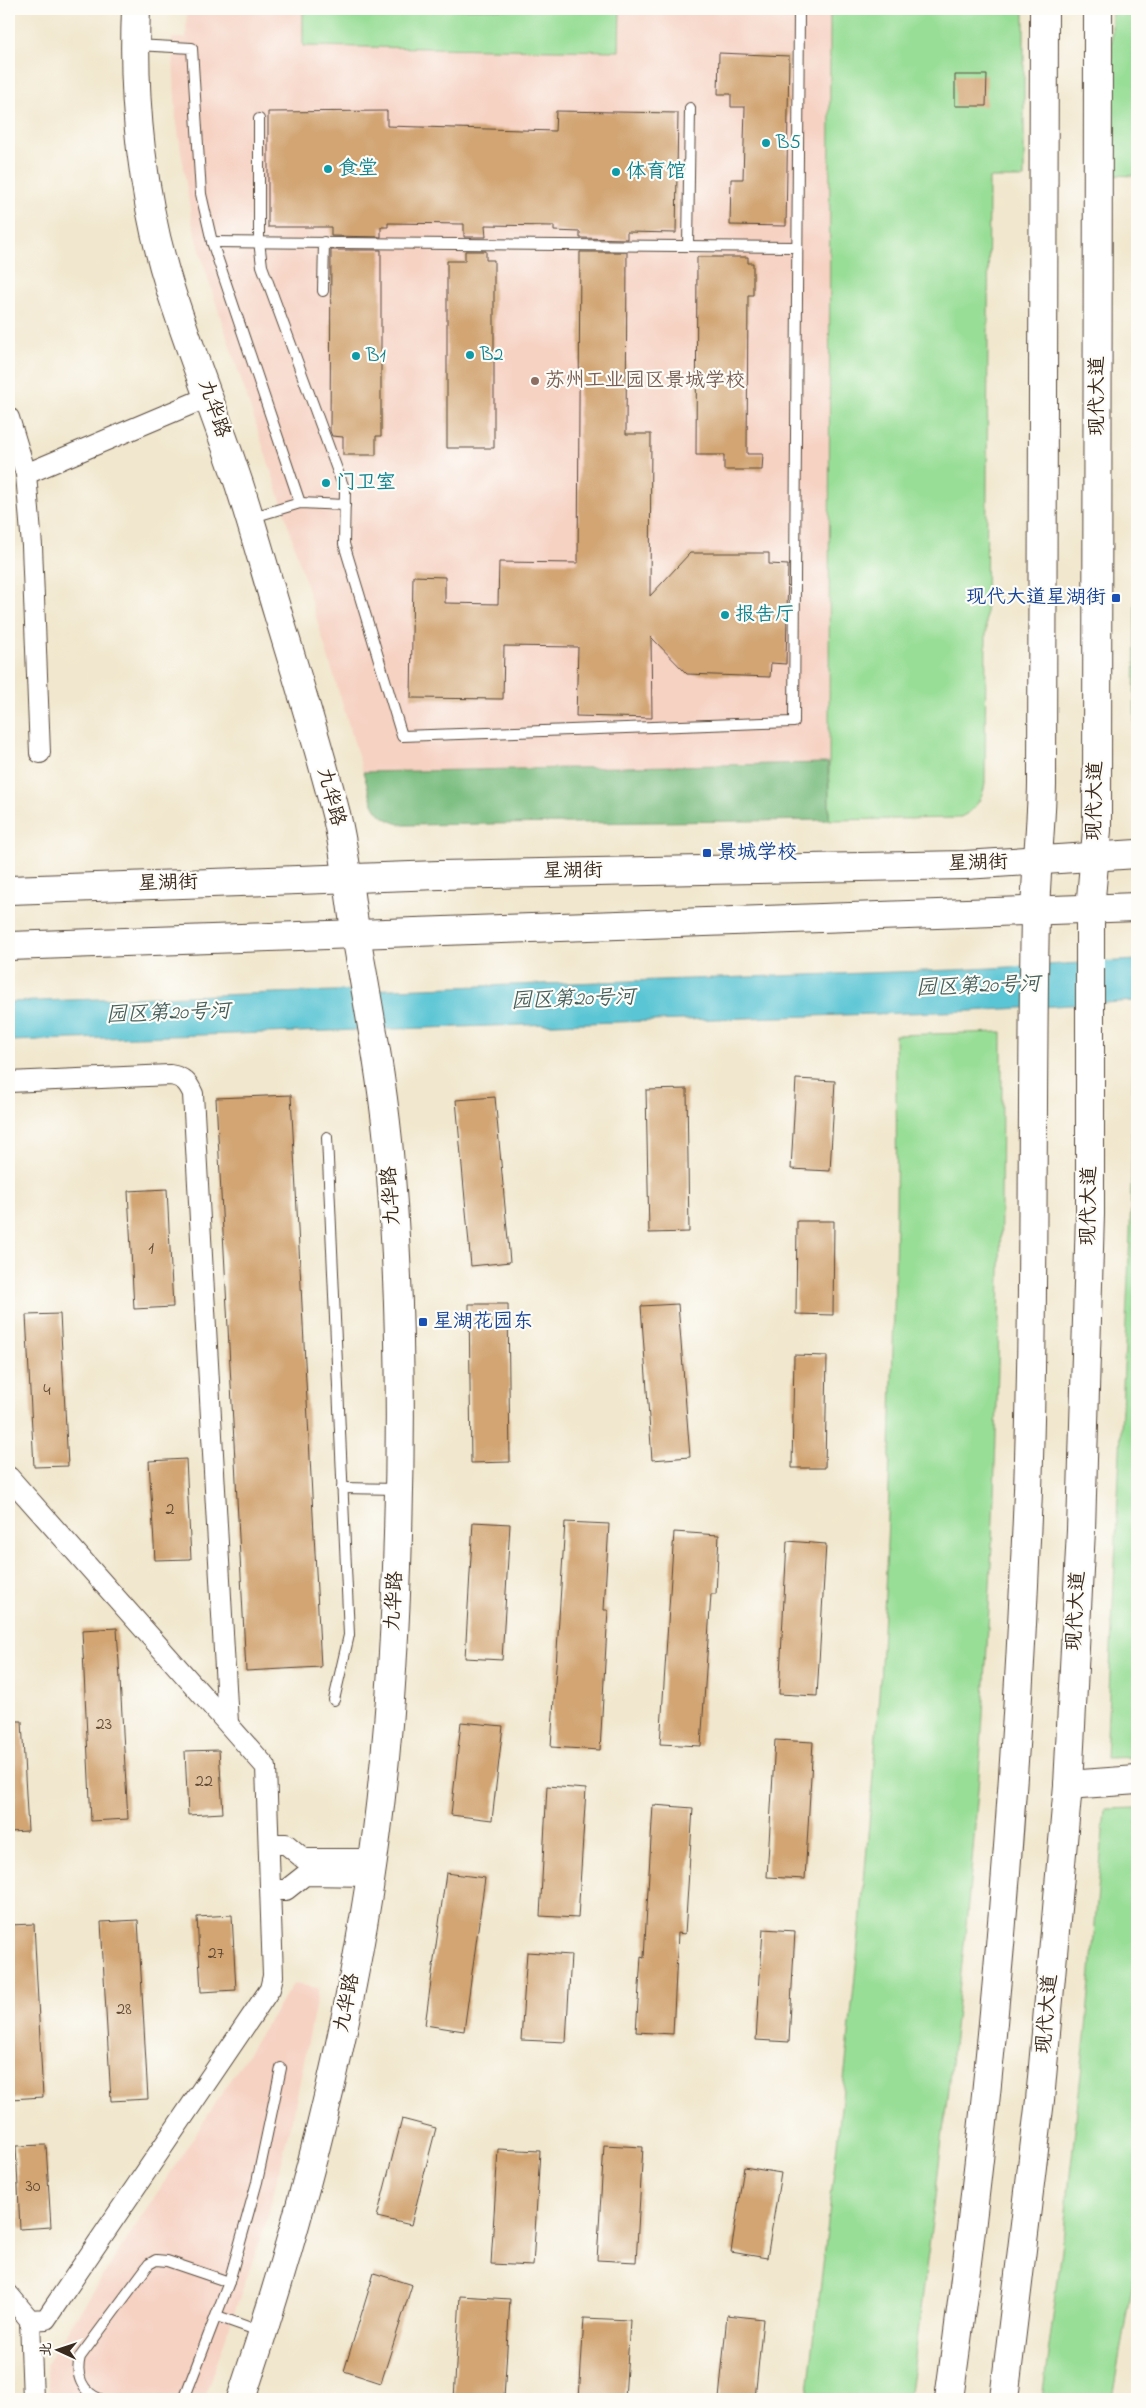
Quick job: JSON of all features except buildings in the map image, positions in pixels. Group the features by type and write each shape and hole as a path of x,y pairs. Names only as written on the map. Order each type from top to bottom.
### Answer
{"main road":[{"name":"九华路","path":"136,9 135,45 142,156 157,239 170,288 249,518 333,804 373,1031 387,1138 396,1249 401,1367 396,1607 387,1733 372,1867 348,2005 326,2105 288,2254 241,2399"},
{"path":"949,2399 978,2178 999,1970 1014,1767 1030,1431 1035,911 1042,785 1044,9"},
{"name":"现代大道","path":"1004,2399 1040,2100 1068,1784 1081,1530 1090,1214 1090,909 1098,830 1098,9"},
{"name":"星湖街","path":"9,890 347,877 965,865 1137,854"},
{"path":"9,946 1137,907"},
{"path":"1068,1784 1137,1780"}],"street":[{"path":"26,474 208,396"},
{"path":"9,418 26,474 32,546 40,753"},
{"path":"9,1082 170,1074 181,1077 188,1084 192,1094 228,1723"},
{"path":"9,1478 266,1767 272,1890 273,1976 270,1989 46,2319 30,2320"},
{"path":"270,1844 286,1844 304,1859 372,1867"},
{"path":"272,1890 286,1890 305,1875 372,1867"},
{"path":"9,2295 30,2320 33,2399"}],"lane":[{"path":"259,119 259,242 262,266 345,491 344,544 402,736 794,722 799,9"},
{"path":"135,45 192,48 201,194 212,242 300,503"},
{"path":"688,246 690,108"},
{"path":"212,242 796,247"},
{"path":"323,291 324,242"},
{"path":"249,518 300,503 345,505"},
{"path":"327,1137 349,1635 334,1700"},
{"path":"342,1488 399,1489"},
{"path":"184,2399 218,2316 229,2282 257,2182 281,2068"},
{"path":"100,2399 88,2392 82,2384 77,2366 80,2357 149,2264 156,2260 167,2261 229,2282"},
{"path":"218,2316 263,2333"}],"shaded area":[{"name":"苏州工业园区景城学校","path":"187,9 830,9 828,763 363,772 279,495 209,282 192,222 176,118 172,38 186,38"},
{"path":"293,1984 319,1988 295,2105 267,2219 204,2399 51,2399 46,2364"}],"green space":[{"path":"303,9 620,9 619,51 303,46"},
{"path":"830,9 1024,9 1024,178 989,178 985,783 977,804 969,812 958,818 829,820"},
{"path":"1112,9 1137,9 1137,176 1111,175"},
{"path":"1137,176 1137,776 1134,767"},
{"path":"828,763 829,820 404,825 393,822 379,813 372,800 363,772"},
{"path":"1134,1028 1137,1028 1137,1757 1106,1758 1130,1235"},
{"path":"1002,1032 1001,1222 994,1506 978,1790 941,2150 914,2365 909,2399 807,2399 855,1977 871,1807 883,1636 895,1293 895,1035"},
{"path":"1137,1808 1137,2253 1112,2399 1042,2399 1062,2249 1086,2028 1105,1809"}],"water":[{"name":"园区第20号河","path":"1137,960 1137,1001 971,1011 9,1041 9,1002 954,970"}],"place":[{"name":"B5","path":"766,143"},
{"name":"食堂","path":"328,169"},
{"name":"体育馆","path":"616,172"},
{"name":"B2","path":"470,355"},
{"name":"B1","path":"356,356"},
{"name":"苏州工业园区景城学校","path":"535,381"},
{"name":"门卫室","path":"326,483"},
{"name":"现代大道星湖街","path":"1116,598"},
{"name":"报告厅","path":"725,615"},
{"name":"景城学校","path":"707,853"},
{"name":"星湖花园东","path":"423,1322"}]}
